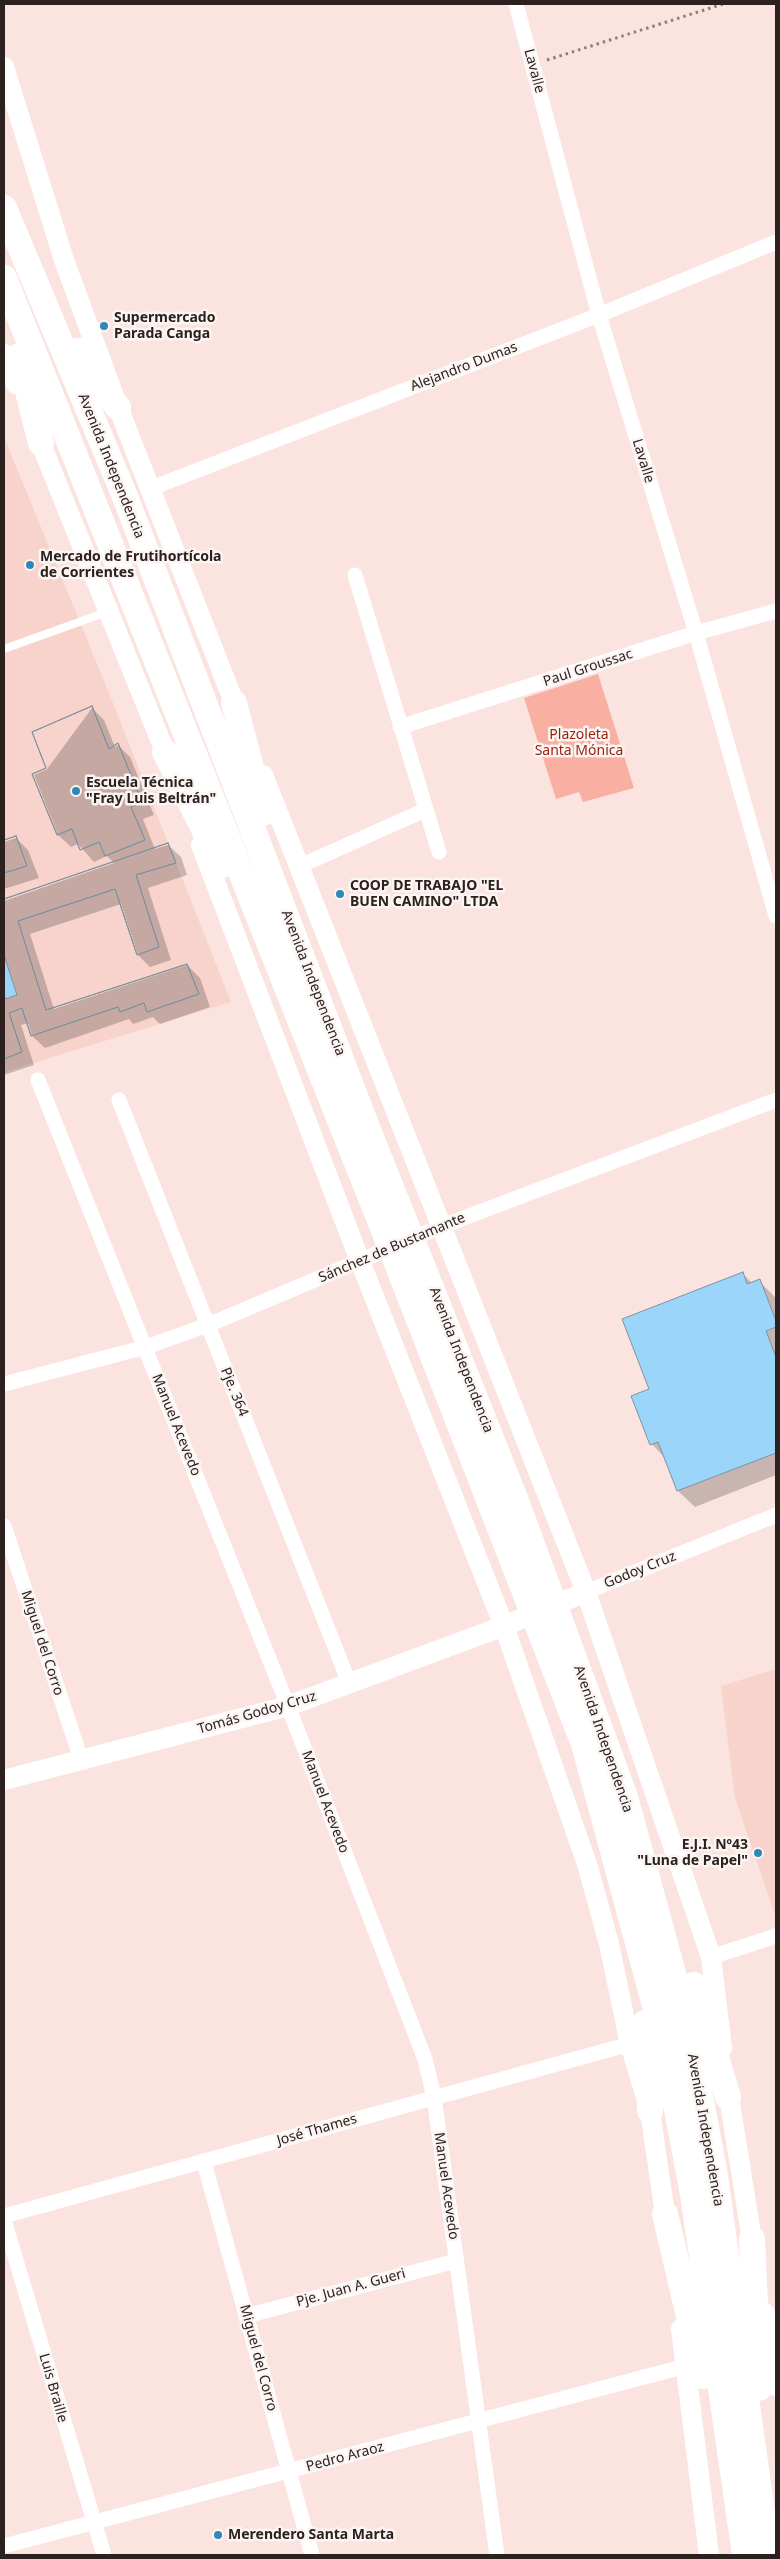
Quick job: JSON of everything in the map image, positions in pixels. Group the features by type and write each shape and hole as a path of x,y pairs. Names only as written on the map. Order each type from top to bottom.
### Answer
{"highway":[{"path":"8,217 89,372 118,407"},
{"name":"Avenida Independencia","path":"8,217 124,494 326,1016 368,1130 402,1243"},
{"name":"Avenida Independencia","path":"4,278 300,1020 402,1243 544,1609 625,1797 687,2025 715,2176 755,2553"},
{"path":"4,300 41,442"},
{"path":"234,703 262,808 303,925 326,1016"},
{"path":"165,752 300,1020"},
{"name":"Avenida Independencia","path":"544,1609 624,1887 662,2031 693,2194 755,2553"},
{"path":"625,1797 679,1935 728,2097"},
{"path":"624,1887 648,2036 650,2111"},
{"path":"665,2214 755,2553"},
{"path":"752,2239 755,2553"}],"main road":[{"name":"Avenida Independencia","path":"4,67 64,260 118,407 300,866 440,1227 586,1592 711,1957 728,2097 774,2354 776,2386"},
{"path":"4,354 165,752 360,1261 504,1626 588,1867 608,1944 630,2044 650,2111 686,2366 709,2555"},
{"name":"Godoy Cruz","path":"504,1626 586,1592"},
{"name":"Tomás Godoy Cruz","path":"4,1780 288,1706 350,1685 504,1626"}],"street":[{"name":"Lavalle","path":"516,4 599,315 696,633 776,916"},
{"name":"Alejandro Dumas","path":"149,489 599,315 776,242"},
{"path":"354,575 439,852"},
{"name":"Paul Groussac","path":"400,727 696,633 776,611"},
{"path":"300,866 425,810"},
{"name":"Manuel Acevedo","path":"38,1080 288,1706 425,2059 434,2097 497,2555"},
{"name":"Pje. 364","path":"119,1100 350,1685"},
{"name":"Sánchez de Bustamante","path":"4,1384 146,1347 208,1325 440,1227 776,1100"},
{"name":"Godoy Cruz","path":"586,1592 776,1515"},
{"name":"Miguel del Corro","path":"4,1526 81,1760"},
{"path":"711,1957 776,1936"},
{"name":"José Thames","path":"4,2218 630,2044"},
{"name":"Miguel del Corro","path":"204,2162 312,2555"},
{"name":"Luis Braille","path":"4,2218 93,2524 104,2555"},
{"name":"Pje. Juan A. Gueri","path":"246,2316 456,2261"},
{"name":"Pedro Araoz","path":"4,2546 686,2366"}],"lane":[{"path":"4,649 107,612"}],"path":[{"path":"532,64 723,4"}],"shaded area":[{"path":"4,437 109,693 231,1002 4,1072"},
{"path":"776,1669 776,1918 735,1798 721,1686"}],"green space":[{"name":"Plazoleta Santa Mónica","path":"598,674 634,788 583,802 579,792 556,799 524,698"}],"building":[{"name":"Escuela Técnica \"Fray Luis Beltrán\"","path":"92,706 109,749 118,743 142,802 131,807 145,840 105,856 99,842 80,850 72,829 57,835 32,774 46,768 32,732"},
{"name":"Escuela Técnica \"Fray Luis Beltrán\"","path":"92,706 109,749 118,743 142,802 131,807 145,840 105,856 99,842 80,850 72,829 57,835 32,774 46,768 32,732"},
{"path":"16,836 27,866 4,873 4,840"},
{"path":"16,836 27,866 4,873 4,840"},
{"path":"168,843 176,863 136,875 159,947 137,955 115,889 18,921 46,1010 187,964 199,994 147,1012 144,1003 120,1012 118,1007 31,1036 22,1008 9,1013 22,1052 4,1059 4,995 5,999 17,995 4,955 4,899"},
{"path":"168,843 176,863 136,875 159,947 137,955 115,889 18,921 46,1010 187,964 199,994 147,1012 144,1003 120,1012 118,1007 31,1036 22,1008 9,1013 22,1052 4,1059 4,899"},
{"path":"743,1272 747,1284 760,1279 776,1321 776,1327 766,1331 776,1357 776,1453 677,1491 658,1442 650,1445 631,1396 649,1389 622,1319"}],"place":[{"name":"Supermercado Parada Canga","path":"104,326"},
{"name":"Mercado de Frutihortícola de Corrientes","path":"30,565"},
{"name":"Escuela Técnica \"Fray Luis Beltrán\"","path":"76,791"},
{"name":"COOP DE TRABAJO \"EL BUEN CAMINO\" LTDA","path":"340,894"},
{"name":"E.J.I. Nº43 \"Luna de Papel\"","path":"758,1853"},
{"name":"Merendero Santa Marta","path":"218,2535"}]}
